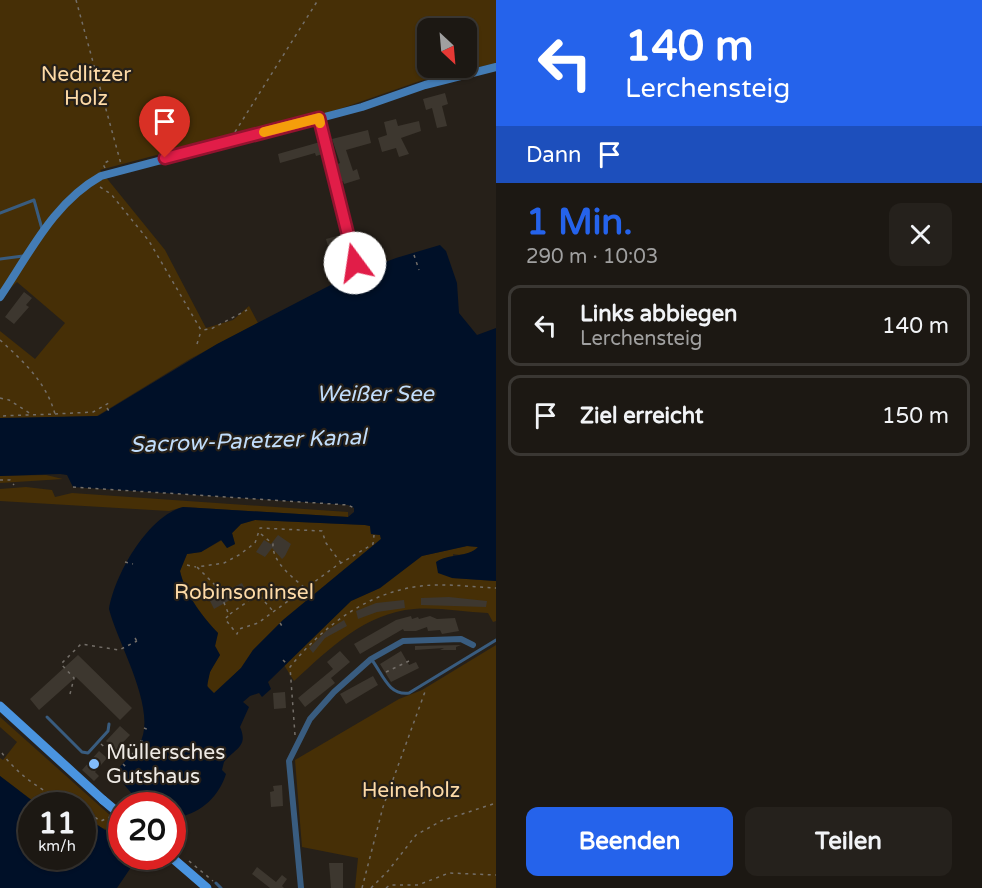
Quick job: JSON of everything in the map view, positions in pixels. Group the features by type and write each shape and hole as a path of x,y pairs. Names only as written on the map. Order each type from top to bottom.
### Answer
{"main road":[{"path":"0,706 108,804"},
{"path":"186,868 211,886"}],"street":[{"path":"0,297 59,208 81,188 101,176 229,140 362,107 425,85 496,67"},
{"path":"301,888 289,761 310,719 334,692 371,659 403,641 461,639 473,645"}],"lane":[{"path":"319,118 355,263"},
{"path":"0,213 34,200 42,232"},
{"path":"0,259 28,255"},
{"path":"371,659 392,690 399,694 410,693 496,640"},
{"path":"47,717 82,752 88,753 108,731 109,724"},
{"path":"211,886 221,888"}],"path":[{"path":"76,0 123,170"},
{"path":"229,140 318,0"},
{"path":"100,187 111,194 149,241 201,330 197,344"},
{"path":"414,255 419,270"},
{"path":"358,273 362,290"},
{"path":"201,330 211,329 247,310"},
{"path":"0,340 30,368 50,396 55,414"},
{"path":"0,399 9,400 31,415"},
{"path":"0,416 93,412 109,403"},
{"path":"107,408 111,414"},
{"path":"0,480 10,480 14,485"},
{"path":"73,487 354,508"},
{"path":"187,565 197,567 232,559 255,543 261,528 322,531 326,543 340,563"},
{"path":"260,534 273,544 272,552 286,571 305,588"},
{"path":"273,612 268,602 263,601 258,594 225,619 237,634 239,629 258,623 340,563 373,544 374,535"},
{"path":"125,562 133,564"},
{"path":"197,567 218,588 229,615"},
{"path":"295,748 290,667 325,629 365,603 395,590 424,586 496,588"},
{"path":"185,600 192,597"},
{"path":"70,694 74,678 61,664 77,647 85,644 119,650 137,641"},
{"path":"283,660 286,663"},
{"path":"382,674 409,661"},
{"path":"362,888 383,807 428,684"},
{"path":"144,728 149,730"},
{"path":"141,741 146,742"},
{"path":"98,742 117,758"},
{"path":"2,753 8,762 47,792"},
{"path":"132,753 136,757"},
{"path":"123,764 127,768"},
{"path":"371,888 388,871 416,835 441,821 496,803"},
{"path":"186,859 211,886"},
{"path":"386,888 390,885 418,885 448,873 496,875"}],"green space":[{"name":"Nedlitzer Holz","path":"0,0 496,0 496,63 477,68 477,18 417,18 417,78 433,78 308,120 206,142 100,170 165,250 206,328 233,320 249,306 258,323 190,359 97,416 0,419 0,331 35,359 65,323 17,282 0,298"},
{"path":"46,475 63,479 0,483 0,476"},
{"path":"26,487 52,490 55,497 72,493 348,512 348,517 183,507 169,511 0,501 0,489"},
{"name":"Robinsoninsel","path":"255,520 365,525 370,526 371,534 380,535 381,539 283,620 215,694 210,692 208,682 214,664 220,655 215,646 218,633 195,604 182,580 180,571 187,554 201,552 222,540 227,548 235,544 232,533 241,524"},
{"path":"467,546 478,547 467,554 453,554 452,578 496,581 496,621 493,622 488,613 432,609 396,612 380,617 349,634 294,681 284,665 351,601 380,588 421,556"},
{"name":"Heineholz","path":"496,645 496,888 355,888 358,858 302,847 295,760 399,699 422,690"},
{"path":"0,717 84,792 21,792 0,776 0,758 3,760 17,742 0,727"},
{"path":"96,803 108,813 108,829 96,824"}],"water":[{"name":"Weißer See","path":"440,245 446,251 457,283 459,313 477,335 496,328 496,581 452,578 438,573 436,562 446,557 469,553 478,547 467,546 422,556 380,588 351,601 268,682 271,689 262,697 259,693 243,702 249,707 240,727 242,743 224,762 222,770 226,774 223,782 209,802 186,816 186,792 130,792 115,774 139,745 144,731 141,697 109,609 112,595 126,564 135,548 158,522 183,507 348,517 354,512 354,508 348,505 73,487 67,475 60,474 0,476 0,418 98,416 217,344 348,276","holes":["255,520 370,526 371,534 380,535 381,539 283,620 253,650 241,668 214,693 207,686 210,672 220,655 215,646 218,633 195,604 182,580 180,571 187,554 201,552 221,540 227,548 235,544 232,533 241,524"]},
{"path":"0,776 21,792 18,792 18,870 96,870 96,824 108,830 108,870 129,870 117,888 0,888"}],"building":[{"path":"445,93 448,104 442,106 447,126 437,128 432,108 426,110 423,99"},
{"path":"396,119 398,126 419,121 421,131 401,138 409,154 399,157 396,148 382,152 378,138 387,135 384,122"},
{"path":"368,130 371,143 346,150 353,171 357,169 360,179 344,184 343,181 339,182 335,165 340,163 332,139"},
{"path":"320,142 323,154 316,156 315,153 280,163 278,154"},
{"path":"341,235 345,249 330,253 326,239"},
{"path":"24,292 32,298 26,305 29,307 14,324 5,317"},
{"path":"278,535 291,544 282,559 272,548 265,557 256,552 264,540 271,544"},
{"path":"242,583 246,591 214,609 209,599"},
{"path":"449,597 487,601 486,607 421,605 421,598"},
{"path":"404,600 405,608 377,612 358,619 356,611 376,603"},
{"path":"411,616 412,619 430,616 437,619 455,618 459,631 442,634 440,630 428,631 427,627 416,631 404,631 403,629 360,654 354,644 396,620"},
{"path":"344,620 347,626 325,638 313,653 309,648 326,631"},
{"path":"461,645 456,647 456,650 440,650 444,648 415,650 415,646"},
{"path":"340,651 350,662 331,678 335,683 305,707 298,698 333,669 327,662"},
{"path":"401,651 409,665 416,662 419,668 391,682 380,664"},
{"path":"78,655 132,708 120,720 76,677 39,710 30,699"},
{"path":"373,676 378,685 346,704 340,694"},
{"path":"285,692 286,708 274,709 273,693"},
{"path":"120,726 130,735 116,750 106,741"},
{"name":"Müllersches Gutshaus","path":"99,751 107,758 95,772 99,776 94,781 82,770"},
{"path":"282,785 283,806 271,807 270,792 274,791 273,786"},
{"path":"329,863 343,863 343,888 331,888"},
{"path":"257,867 276,882 282,875 287,879 282,886 284,888 270,888 252,874"}],"slow traffic":[{"path":"264,132 319,118 320,123"}],"place":[{"name":"Müllersches Gutshaus","path":"94,764"}],"route":[{"path":"165,158 319,118 355,263"}],"water label":[{"name":"Sacrow-Paretzer Kanal","path":"248,440"}]}
